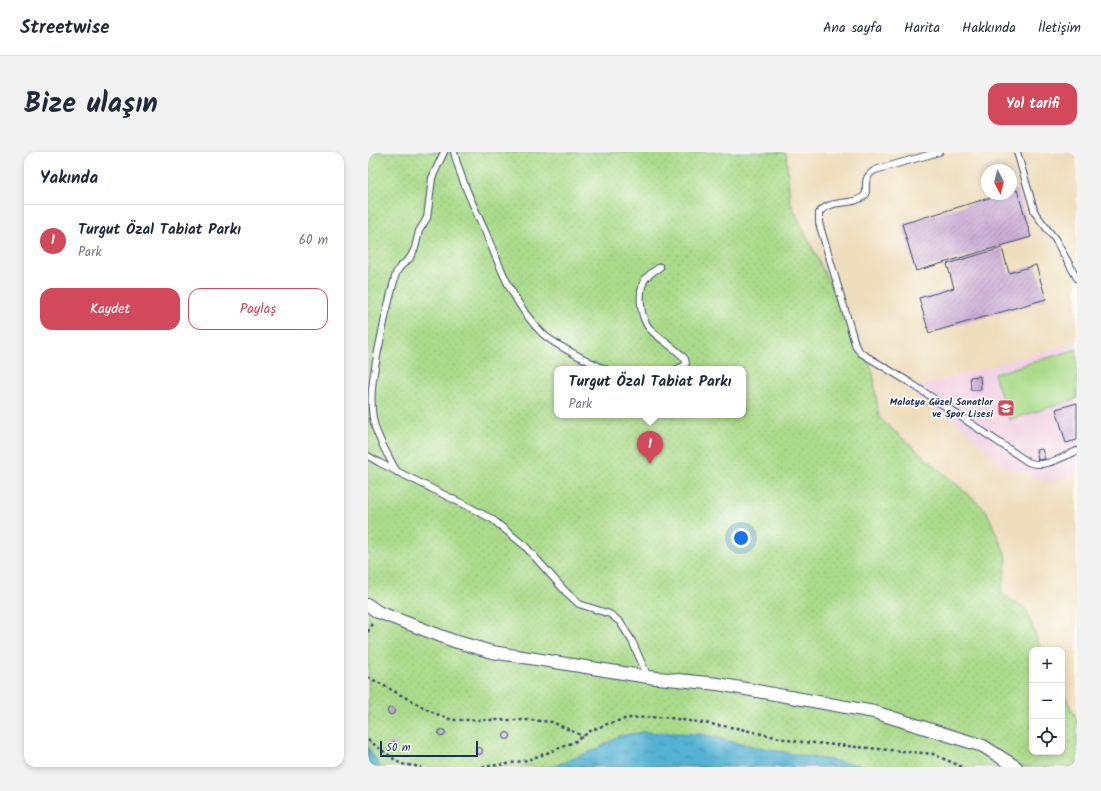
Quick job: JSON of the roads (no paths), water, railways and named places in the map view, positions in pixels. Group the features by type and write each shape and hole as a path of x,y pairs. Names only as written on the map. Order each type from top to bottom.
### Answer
{"street":[{"path":"368,605 378,612 447,638 492,652 648,677 718,684 874,712 983,746 1016,767"}],"lane":[{"path":"397,472 375,427 371,402 373,376 382,327 396,273 410,258 416,248 419,231 428,211 432,178 444,152"},
{"path":"454,152 462,180 506,280 523,310 540,331 551,340 598,366"},
{"path":"939,152 874,170 868,174 866,180 866,194 863,198 829,205 823,208 819,213 819,223 856,347 861,353 909,382 1034,465 1045,464 1077,452"},
{"path":"1017,152 1035,213 1054,239 1077,278"},
{"path":"660,267 644,280 642,287 641,298 645,322 650,329 685,359 686,363 684,366"},
{"path":"368,456 492,519 525,546 565,591 579,604 610,614 620,622 632,641 648,677"}],"water":[{"path":"643,732 702,734 793,754 871,767 552,767 597,749 619,736"},
{"path":"368,747 379,765 381,767 368,767"}],"place":[{"name":"Malatya Güzel Sanatlar ve Spor Lisesi","path":"1006,408"},
{"name":"Turgut Özal Tabiat Parkı","path":"650,464"}]}
